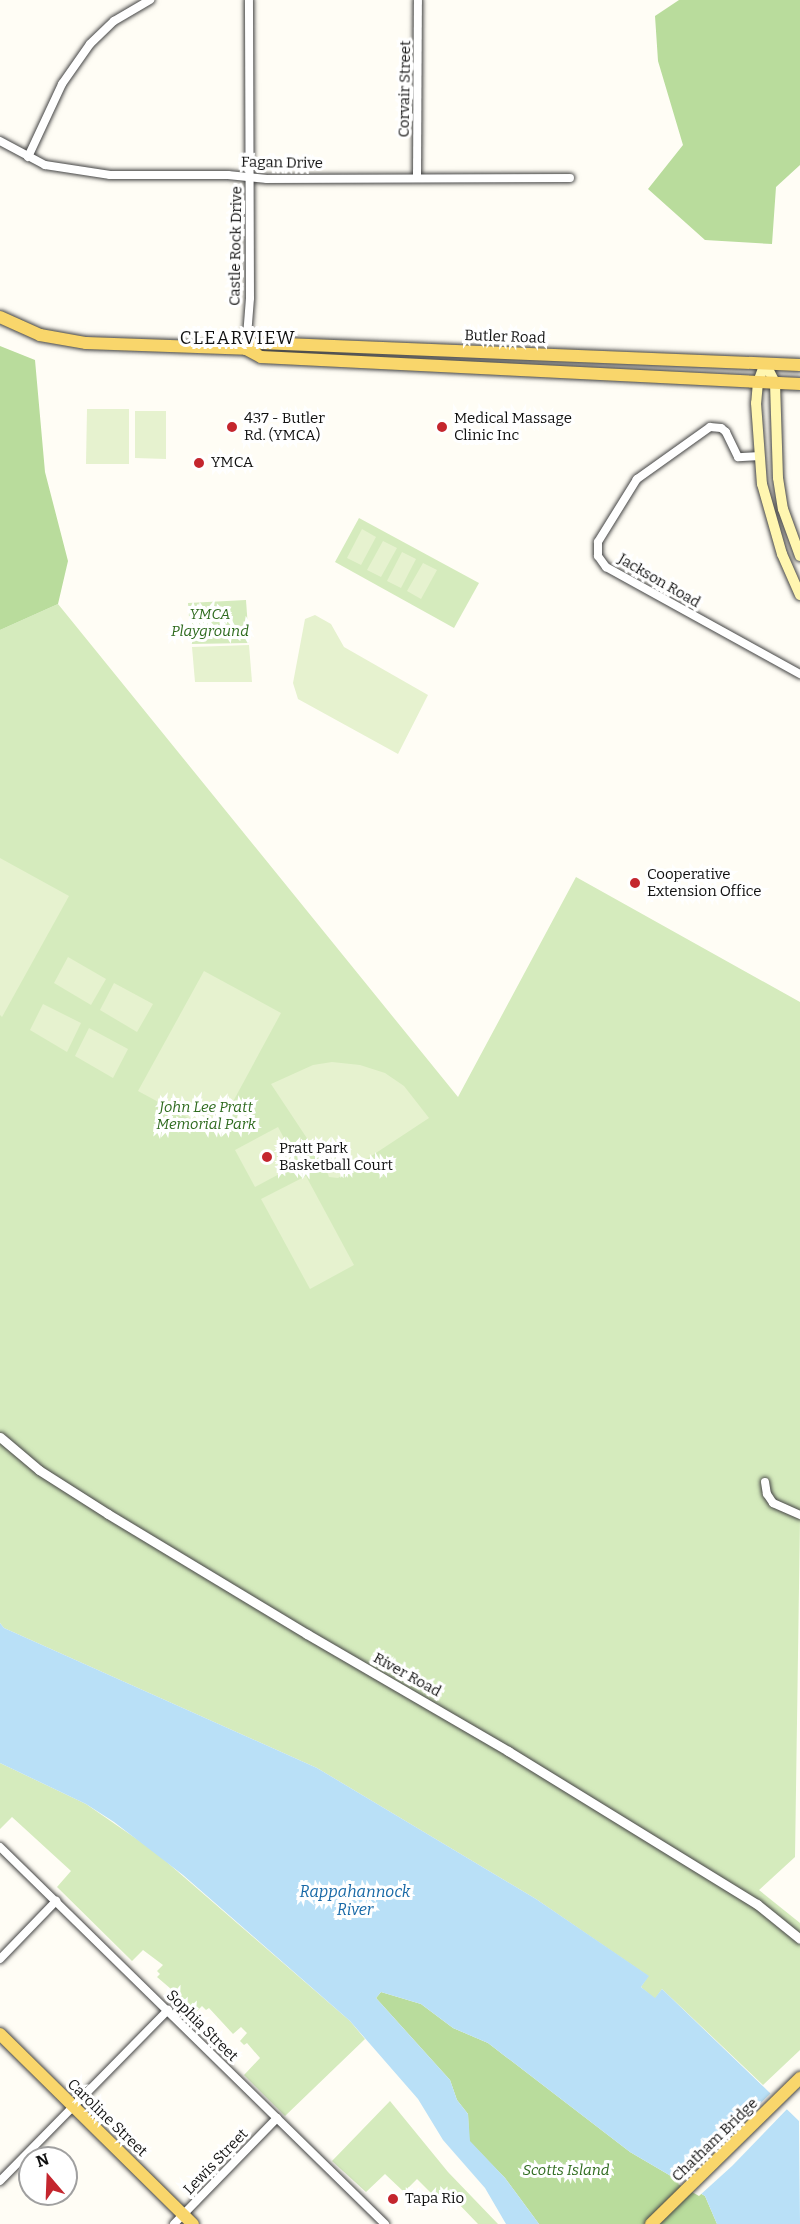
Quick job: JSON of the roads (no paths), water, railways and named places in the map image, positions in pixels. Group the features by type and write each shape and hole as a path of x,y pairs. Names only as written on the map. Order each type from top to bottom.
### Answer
{"main road":[{"name":"Butler Road","path":"0,317 40,335 62,340 246,349 261,357 800,384"},
{"name":"Butler Road","path":"246,349 260,343 800,365"},
{"path":"765,363 758,382 756,403 762,484 769,516 782,554 800,595"},
{"path":"765,363 775,383 777,455 783,509 800,556"},
{"path":"783,509 800,530"},
{"name":"Caroline Street","path":"0,2034 193,2224"},
{"name":"Chatham Bridge","path":"651,2224 800,2078"}],"street":[{"path":"28,158 62,84 90,44 114,21 150,0"},
{"name":"Castle Rock Drive","path":"246,349 250,298 249,0"},
{"name":"Corvair Street","path":"417,178 418,0"},
{"name":"Fagan Drive","path":"0,141 28,158 61,169 86,174 570,178"},
{"name":"Jackson Road","path":"760,456 738,458 726,432 722,428 710,427 637,479 598,542 598,556 606,567 800,674"},
{"name":"River Road","path":"0,1437 39,1470 108,1514 316,1640 508,1750 757,1904 800,1939"},
{"path":"765,1482 766,1494 773,1503 800,1515"},
{"name":"Sophia Street","path":"0,1847 385,2224"},
{"path":"0,1959 56,1901"},
{"path":"0,2181 168,2010"},
{"name":"Lewis Street","path":"174,2224 277,2118"}],"water":[{"name":"Rappahannock River","path":"0,1623 4,1628 317,1768 536,1899 649,1976 641,1987 655,1998 662,1989 799,2121 800,2224 717,2224 705,2196 630,2152 488,2043 453,2028 421,2004 381,1992 376,1998 450,2080 457,2100 468,2114 470,2141 505,2178 539,2224 506,2224 485,2188 443,2140 418,2099 350,2021 183,1875 114,1822 86,1804 0,1763"}],"place":[{"name":"437 - Butler Rd. (YMCA)","path":"232,427"},
{"name":"Medical Massage Clinic Inc","path":"442,427"},
{"name":"YMCA","path":"199,463"},
{"name":"Cooperative Extension Office","path":"635,883"},
{"name":"Pratt Park Basketball Court","path":"267,1157"},
{"name":"Tapa Rio","path":"393,2199"}],"district":[{"name":"CLEARVIEW","path":"238,338"}],"park label":[{"name":"YMCA Playground","path":"210,622"},
{"name":"John Lee Pratt Memorial Park","path":"206,1116"},
{"name":"Scotts Island","path":"566,2171"}]}
